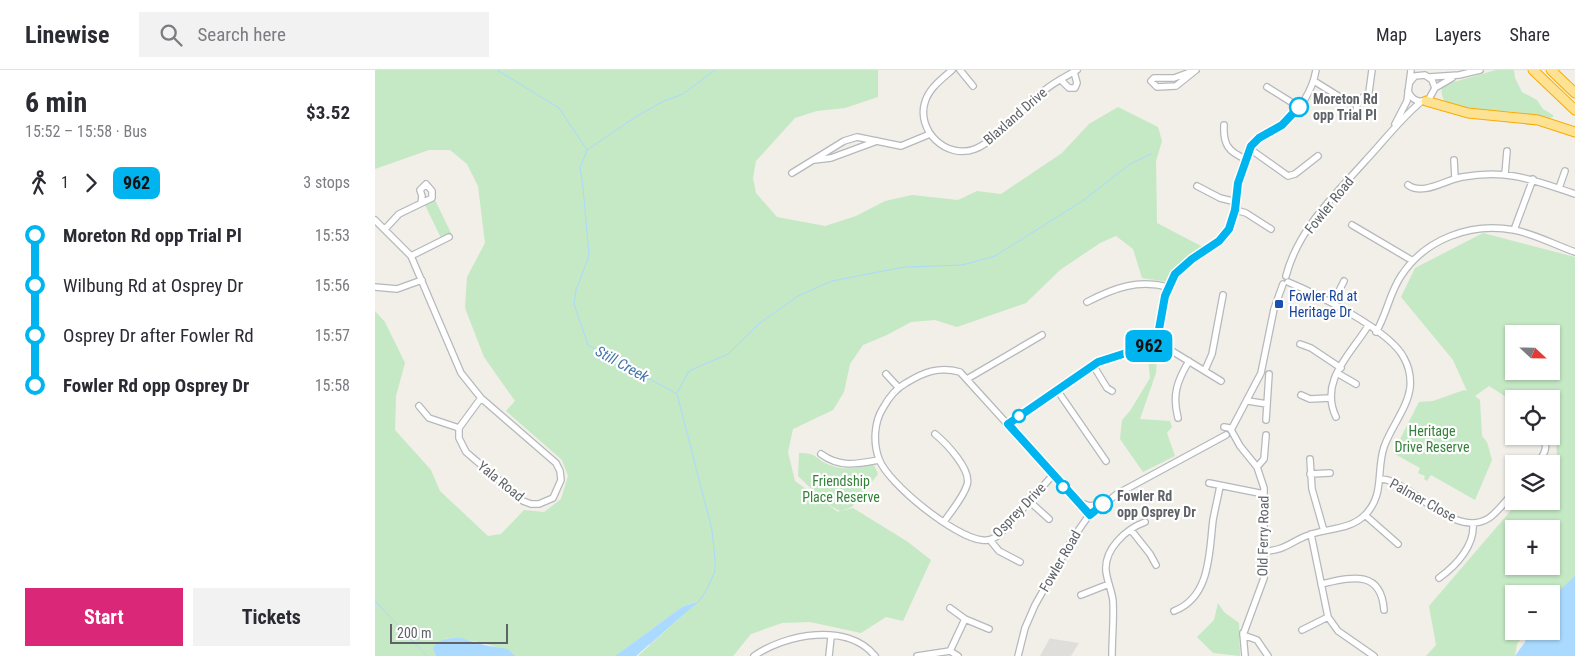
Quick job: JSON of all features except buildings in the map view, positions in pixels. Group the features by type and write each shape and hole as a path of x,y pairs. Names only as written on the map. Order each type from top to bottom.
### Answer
{"highway":[{"path":"1533,70 1575,110"},
{"path":"1539,70 1575,104"},
{"path":"1551,70 1572,91"},
{"path":"1559,70 1572,91"},
{"path":"1424,101 1468,113 1538,120 1575,132"}],"street":[{"path":"792,173 844,141 857,137 901,146 930,134 923,114 925,103 934,86 952,70"},
{"path":"960,70 973,86"},
{"path":"1196,70 1176,86 1157,87 1151,82 1154,78 1174,78 1196,70"},
{"path":"1156,346 1168,287 1182,266 1216,244 1225,234 1235,210 1237,189 1250,149 1259,138 1286,122 1299,107 1314,81 1316,70"},
{"path":"1356,115 1357,102 1369,92 1372,70"},
{"path":"1411,70 1408,91 1413,99 1424,101 1432,96 1435,88 1459,75"},
{"path":"1423,70 1435,88"},
{"path":"1409,84 1418,75 1428,77 1459,75 1480,70"},
{"name":"Blaxland Drive","path":"930,134 936,142 952,150 976,149 1046,88 1076,71 1077,83 1075,88 1069,88 1061,80"},
{"path":"1314,81 1343,99 1357,102"},
{"path":"1267,87 1299,107"},
{"name":"Fowler Road","path":"1383,141 1404,110 1408,91"},
{"name":"Fowler Road","path":"1018,656 1032,611 1073,538 1088,517 1128,487 1229,433 1248,401 1263,366 1275,308 1295,253 1317,216 1383,141 1424,101"},
{"path":"1224,125 1224,139 1227,148 1246,159"},
{"path":"810,161 831,158 877,141"},
{"path":"1250,149 1288,176 1295,174 1318,156"},
{"path":"1505,174 1507,151"},
{"path":"1454,160 1455,178"},
{"path":"1559,188 1565,171"},
{"path":"1408,185 1421,190 1455,178 1505,174 1533,179 1575,194"},
{"path":"1514,230 1533,179"},
{"path":"1197,186 1219,198 1236,202"},
{"path":"385,229 399,214 421,203"},
{"path":"1235,210 1245,213 1271,228"},
{"name":"Yala Road","path":"375,220 411,256 461,373 481,398 556,463 560,471 561,480 553,498 539,504 523,501 466,452 459,438 459,428"},
{"path":"1352,225 1413,262"},
{"path":"1376,332 1385,315 1392,292 1413,262 1430,246 1457,234 1489,228 1514,230 1575,252"},
{"path":"411,256 449,237"},
{"path":"375,288 397,289 422,280"},
{"path":"1333,303 1344,280"},
{"path":"1264,551 1281,550 1311,534 1345,527 1365,515 1377,498 1384,448 1407,400 1410,380 1401,353 1376,332 1315,292 1286,281"},
{"path":"1087,302 1128,284 1150,283 1168,287"},
{"path":"1205,370 1211,354 1223,295"},
{"path":"1336,417 1330,398 1331,388 1339,370 1367,326"},
{"path":"967,379 1042,334"},
{"path":"1300,344 1311,348 1356,384"},
{"path":"1008,424 1093,364 1109,357 1145,347 1156,346 1172,351 1205,370 1221,382"},
{"path":"1178,418 1175,388 1189,361"},
{"path":"1093,364 1107,388 1112,391"},
{"name":"Osprey Drive","path":"1053,475 999,535 990,540 980,540 968,536 944,522 908,495 889,475 879,460 876,447 876,420 898,387 921,374 934,370 947,368 960,372 1075,499 1088,517"},
{"path":"885,374 898,387"},
{"path":"1266,420 1269,374"},
{"path":"1057,390 1106,461"},
{"path":"1301,395 1310,399 1330,398"},
{"path":"419,406 424,414 436,422 459,428 481,398"},
{"path":"1248,401 1267,404"},
{"name":"Fowler Road","path":"1209,444 1241,411"},
{"name":"Old Ferry Road","path":"1224,428 1229,427 1229,433 1257,467 1264,494 1264,578 1244,621 1245,656"},
{"path":"935,434 943,441 968,476 967,486 944,522"},
{"path":"1257,467 1264,459 1266,435"},
{"path":"821,454 831,461 842,465 879,460"},
{"path":"1310,458 1311,474 1324,530"},
{"path":"1311,474 1330,473"},
{"name":"Palmer Close","path":"1380,479 1395,483 1455,519 1473,523 1490,517 1505,501"},
{"path":"1209,483 1264,494"},
{"path":"1174,611 1188,603 1201,585 1207,571 1211,552 1213,518 1221,486"},
{"path":"1075,499 1090,506 1103,504"},
{"path":"1029,501 1049,519"},
{"path":"1365,515 1398,544"},
{"path":"1111,656 1113,599 1106,564 1109,553 1117,542 1131,530 1145,522"},
{"path":"1439,578 1449,571 1471,543 1474,536 1473,523"},
{"path":"1131,530 1150,554 1156,565"},
{"path":"1311,534 1328,617 1338,631 1374,656"},
{"path":"990,540 999,551 1021,562"},
{"path":"1321,584 1350,578 1365,579 1380,592 1384,610"},
{"path":"1081,595 1109,584"},
{"path":"950,608 965,619 989,629"},
{"path":"1302,630 1328,617"},
{"path":"950,651 965,619"},
{"path":"1243,635 1257,640 1268,656"},
{"path":"754,656 775,643 790,638 810,636 848,638 861,642 875,656"},
{"path":"829,656 831,637"},
{"path":"917,656 950,651 958,656"}],"shaded area":[{"path":"1050,638 1079,643 1071,656 1040,656"}],"green space":[{"name":"Friendship Place Reserve","path":"375,70 878,70 878,97 845,108 817,111 795,118 756,161 753,178 756,193 777,217 825,226 856,216 885,201 912,195 958,200 977,191 1001,194 1062,153 1089,124 1118,107 1158,127 1162,141 1156,161 1157,223 1203,247 1175,270 1168,282 1142,278 1133,249 1116,236 1100,243 1060,270 1026,303 957,327 935,320 911,322 863,345 850,364 844,392 833,410 793,429 788,452 795,481 838,512 840,511 827,504 798,476 799,453 813,455 825,463 841,468 873,463 878,474 852,507 841,511 853,508 908,542 931,560 903,621 886,617 861,633 810,622 782,623 751,634 733,656 638,656 698,601 682,607 615,656 516,656 493,646 451,638 443,640 433,649 436,656 375,656 375,311 385,322 405,363 396,396 395,430 431,470 440,491 488,536 501,534 524,510 544,512 561,499 568,476 562,460 506,411 515,401 484,357 465,308 467,277 485,243 478,186 467,164 450,150 429,150 375,169"},
{"path":"1496,70 1514,70 1515,78 1522,92 1537,100 1543,109 1553,115 1553,117 1539,117 1515,112 1468,110 1447,102 1442,95 1443,85"},
{"path":"435,200 451,233 441,238 425,205"},
{"name":"Heritage Drive Reserve","path":"1483,233 1575,257 1575,580 1560,594 1560,585 1505,585 1505,640 1520,640 1517,644 1515,656 1426,656 1436,645 1429,606 1511,510 1560,510 1560,455 1557,455 1556,445 1560,445 1560,390 1505,390 1505,396 1489,386 1475,396 1480,400 1482,436 1487,442 1492,460 1475,500 1431,475 1427,481 1424,479 1425,476 1418,473 1420,468 1393,453 1419,402 1433,401 1464,390 1467,391 1453,360 1401,297 1415,268"},
{"path":"1148,358 1157,358 1156,373 1140,419 1170,421 1172,427 1167,433 1175,456 1143,472 1120,439 1122,420 1130,411 1150,378"},
{"path":"1218,603 1224,612 1239,623 1240,656 1213,653 1197,637 1214,620"}],"water":[{"path":"1575,576 1575,656 1515,656 1526,640 1560,640 1560,590"},
{"path":"699,601 636,656 615,656 682,607"},
{"path":"461,638 507,649 516,656 436,656 433,649 435,645 445,639"}],"waterway":[{"path":"497,70 559,108 587,150"},
{"name":"Still Creek","path":"681,615 699,601 715,571 712,530 677,394 588,345 574,304 576,290 589,256 580,168 587,150 637,116 664,101 683,94 715,70"},
{"path":"677,393 689,371 728,354 760,323 798,296 832,281 904,267 962,265 995,256 1084,200 1130,164 1151,154"},
{"path":"375,601 427,656"},
{"name":"Still Creek","path":"650,644 678,618"}],"bus line":[{"name":"962","path":"1103,504 1090,515 1008,424 1098,362 1145,347 1156,346 1165,296 1175,274 1182,266 1219,241 1229,229 1234,218 1238,183 1251,146 1259,138 1282,125 1299,107"}],"place":[{"name":"Moreton Rd opp Trial Pl","path":"1299,107"},
{"name":"Fowler Rd at Heritage Dr","path":"1279,304"},
{"name":"Fowler Rd opp Osprey Dr","path":"1103,504"}]}
